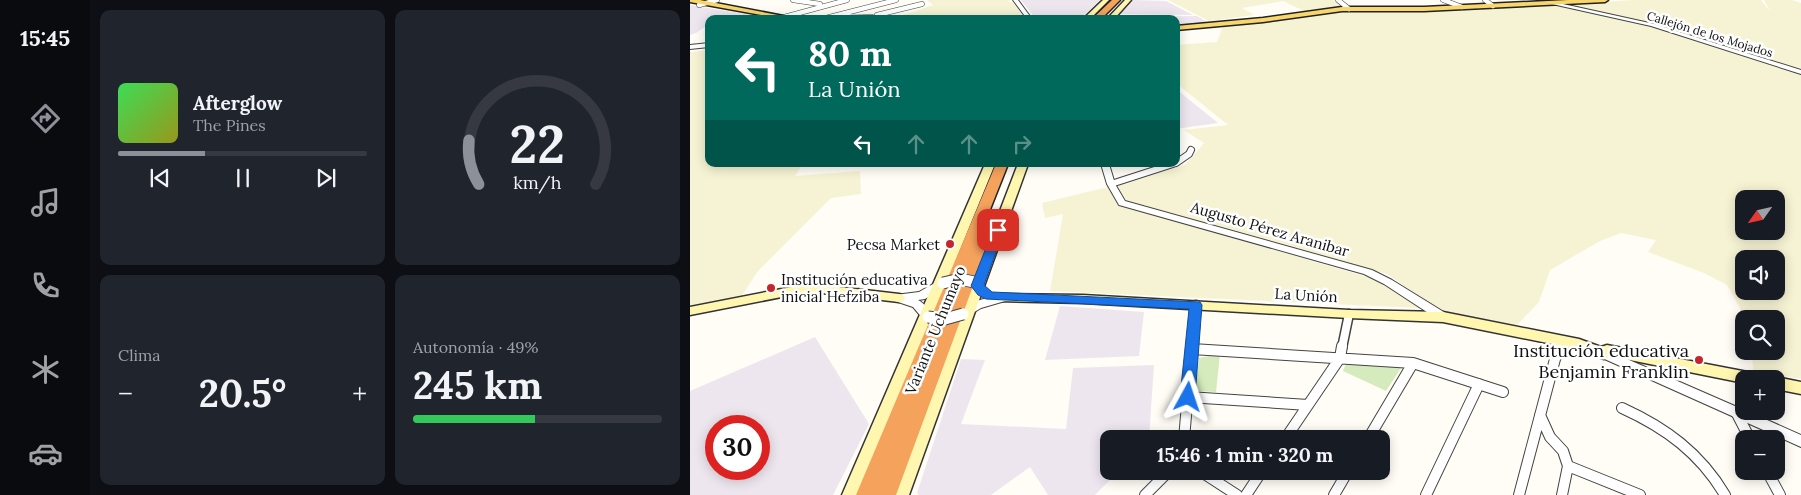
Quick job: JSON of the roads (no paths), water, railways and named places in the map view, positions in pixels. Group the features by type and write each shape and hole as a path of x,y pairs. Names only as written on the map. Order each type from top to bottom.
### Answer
{"highway":[{"path":"1100,15 1116,0"},
{"path":"1107,15 1125,0"},
{"name":"Variante Uchumayo","path":"866,495 1001,167"},
{"name":"Variante Uchumayo","path":"885,495 1010,167"}],"main road":[{"path":"1090,15 1107,0"},
{"path":"1113,15 1125,0"},
{"path":"1180,28 1263,20 1349,9 1493,6 1605,0"},
{"path":"690,2 763,15"},
{"path":"850,495 942,284 989,167"},
{"path":"900,495 975,284 1022,167"},
{"path":"690,311 802,289 822,289 899,298"},
{"name":"La Unión","path":"1001,298 1083,299 1350,314 1443,317 1579,344 1604,354"},
{"path":"1604,354 1607,350 1735,375"},
{"path":"1785,385 1801,388"}],"street":[{"path":"703,4 717,0"},
{"path":"793,0 824,5"},
{"path":"789,15 847,0"},
{"path":"838,15 896,0"},
{"path":"1015,0 1027,15"},
{"path":"1338,0 1349,9"},
{"path":"1443,0 1462,7"},
{"path":"1485,0 1493,6"},
{"path":"1546,0 1554,3"},
{"name":"Callejón de los Mojados","path":"1554,3 1652,25 1801,72"},
{"path":"877,15 922,4 887,15"},
{"path":"877,15 883,15"},
{"path":"690,47 705,45"},
{"path":"1180,160 1189,154 1191,150"},
{"name":"Augusto Pérez Aranibar","path":"1106,167 1111,184 1119,200 1126,205 1378,276 1443,317"},
{"path":"1111,184 1163,167"},
{"path":"899,298 921,296 942,284 960,279 975,284"},
{"name":"La Unión","path":"975,284 982,292 1001,298"},
{"path":"899,298 917,304 927,317"},
{"name":"La Unión","path":"927,317 945,319 965,313 977,305 1001,298"},
{"path":"1185,430 1196,305"},
{"path":"1291,430 1340,358 1350,314"},
{"path":"1519,495 1555,359 1563,341"},
{"path":"1192,349 1413,362 1504,392"},
{"path":"1604,354 1735,411"},
{"path":"1373,430 1413,362"},
{"path":"1426,495 1479,384"},
{"path":"1188,397 1308,405"},
{"path":"1622,408 1642,417 1672,435 1693,452 1709,469 1725,495"},
{"path":"1540,415 1550,437 1563,451 1568,466 1562,495"},
{"path":"1756,420 1801,441"},
{"path":"1568,466 1640,495"},
{"path":"1145,495 1160,480"},
{"path":"1214,480 1237,495"},
{"path":"1246,495 1256,480"},
{"path":"1334,495 1343,480"},
{"path":"1772,480 1780,495"}],"place":[{"name":"Pecsa Market","path":"950,244"},
{"name":"Institución educativa inicial Hefziba","path":"771,288"},
{"name":"Institución educativa Benjamin Franklin","path":"1699,360"}]}
